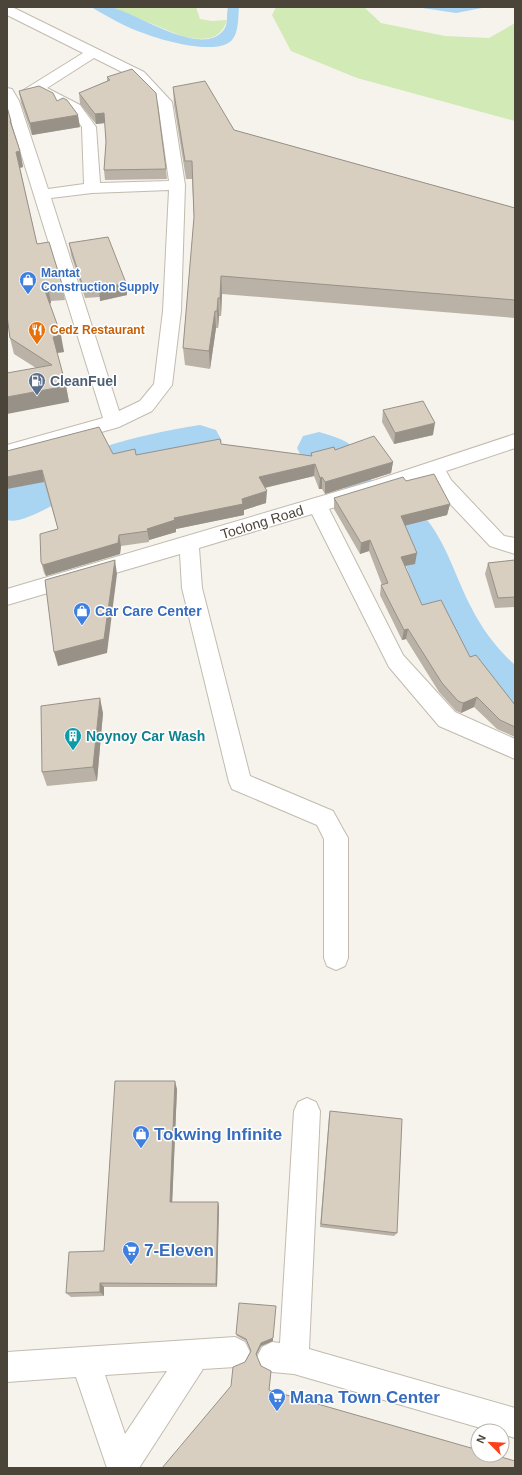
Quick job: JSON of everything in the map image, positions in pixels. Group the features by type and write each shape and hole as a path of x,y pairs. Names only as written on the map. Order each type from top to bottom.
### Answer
{"street":[{"path":"7,10 139,75 165,102 176,185 172,311 163,385 146,406 113,422 7,452"},
{"path":"92,53 38,88 9,99 113,422"},
{"path":"38,88 75,108 89,127 92,188"},
{"path":"41,195 92,188 176,185"},
{"name":"Toclong Road","path":"7,597 316,505 515,441"},
{"path":"434,467 444,485 498,541 510,546 515,546"},
{"path":"316,505 396,661 447,719 515,749"},
{"path":"189,544 192,588 240,782 325,818 336,838 336,958"},
{"path":"308,1111 283,1358 515,1423"},
{"path":"7,1367 235,1352"},
{"path":"122,1467 196,1354"},
{"path":"85,1361 122,1467"}],"green space":[{"path":"111,7 196,7 200,19 212,21 227,20 224,27 216,36 198,39 184,37"},
{"path":"276,7 364,7 381,23 445,36 489,38 515,23 515,121 357,78 291,51 272,15"}],"water":[{"path":"91,7 110,7 184,37 199,39 213,38 223,31 227,22 228,7 239,7 237,29 232,40 225,45 203,47 177,43 139,32"},
{"path":"416,7 487,7 456,13"}],"building":[{"path":"132,69 156,93 166,169 104,170 106,142 104,113 95,114 79,93 110,80 107,77"},
{"path":"205,81 234,130 515,208 515,300 221,276 220,298 218,298 217,311 215,311 209,351 183,348 194,217 192,161 185,161 173,87"},
{"path":"39,86 53,93 57,101 63,98 67,100 78,115 30,123 19,91"},
{"path":"7,107 20,151 16,152 37,244 49,242 62,284 48,285 48,287 44,288 61,335 53,337 66,386 7,397 7,373 52,365 10,338 7,316"},
{"path":"108,237 126,283 99,289 98,285 83,287 69,243"},
{"path":"423,401 435,423 395,433 383,410"},
{"path":"99,427 113,454 135,449 136,455 220,439 221,444 312,456 311,453 334,447 335,450 374,436 393,462 325,482 322,477 320,478 315,464 259,477 267,491 242,499 243,504 174,518 175,520 147,529 148,531 119,535 118,543 43,565 41,562 40,534 58,529 42,470 7,477 7,451"},
{"path":"434,474 450,504 401,516 417,553 401,557 422,605 441,600 470,657 476,655 515,705 515,727 500,720 477,697 463,703 458,701 442,683 408,629 404,630 381,585 388,583 370,540 361,543 334,498 403,477 406,481"},
{"name":"Car Care Center","path":"115,560 104,639 54,652 45,580"},
{"path":"515,560 515,597 498,598 488,563"},
{"name":"Noynoy Car Wash","path":"100,698 93,767 42,772 41,706"},
{"path":"115,1081 175,1081 170,1202 218,1202 216,1284 100,1283 100,1292 66,1293 69,1252 104,1251"},
{"path":"330,1111 402,1119 397,1233 321,1224"},
{"name":"Mana Town Center","path":"239,1303 276,1306 273,1338 261,1343 256,1354 261,1366 271,1371 269,1390 470,1448 470,1463 510,1463 510,1460 515,1461 515,1468 162,1468 231,1386 233,1367 245,1362 251,1351 246,1339 236,1334"}],"waterway":[{"path":"12,504 34,492 80,472 103,464 151,450 200,441"},
{"path":"319,448 337,457 350,473"},
{"path":"368,496 401,521 415,537 460,633 478,661 501,685 515,695"}],"place":[{"name":"Mantat Construction Supply","path":"28,295"},
{"name":"Cedz Restaurant","path":"37,345"},
{"name":"CleanFuel","path":"37,396"},
{"name":"Car Care Center","path":"82,626"},
{"name":"Noynoy Car Wash","path":"73,751"},
{"name":"Tokwing Infinite","path":"141,1149"},
{"name":"7-Eleven","path":"131,1265"},
{"name":"Mana Town Center","path":"277,1412"}]}
